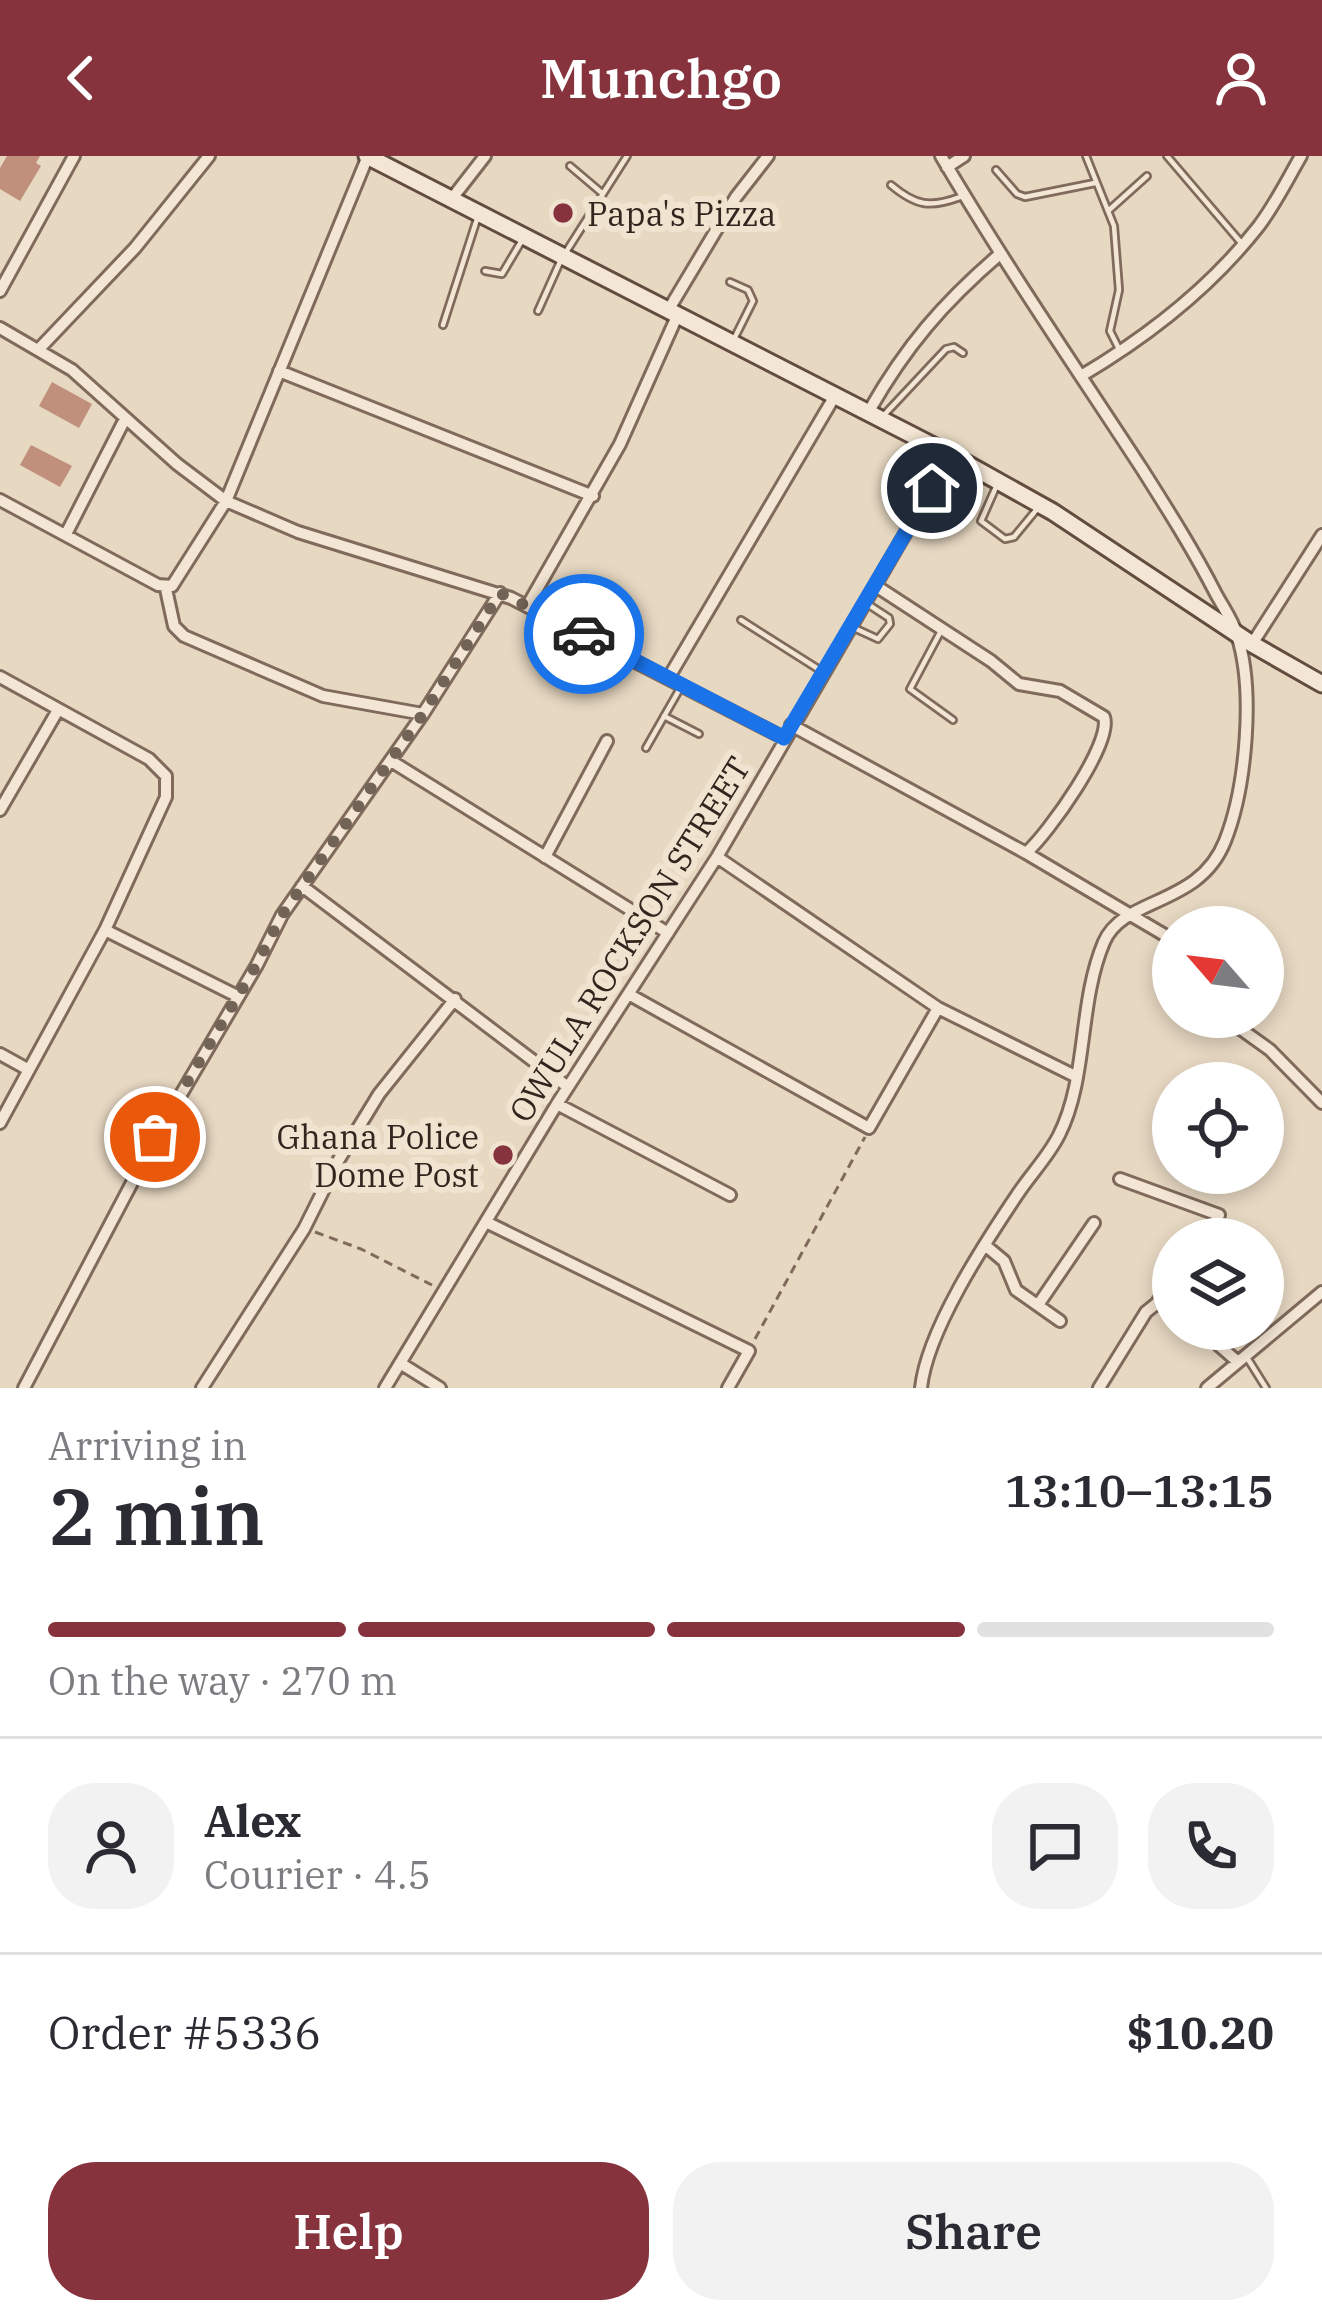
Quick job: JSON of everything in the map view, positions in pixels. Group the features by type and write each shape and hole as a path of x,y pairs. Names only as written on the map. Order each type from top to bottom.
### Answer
{"main road":[{"path":"367,156 951,455 1041,506 1244,639 1322,684"}],"street":[{"path":"0,291 74,156"},
{"path":"39,349 135,248 209,156"},
{"path":"166,589 226,501 367,156"},
{"path":"450,201 485,156"},
{"path":"528,605 593,496 647,389 674,311 727,212 768,156"},
{"path":"921,1388 924,1360 986,1246 1057,1139 1068,1114 1106,938 1115,924 1131,914 1184,891 1223,847 1235,815 1244,745 1244,639 1188,542 944,161 964,156"},
{"path":"1082,376 1172,315 1243,245 1260,226 1301,156"},
{"path":"875,415 913,339 1000,254"},
{"path":"0,328 72,370 226,501 316,538 500,593 784,738"},
{"path":"279,371 593,496"},
{"path":"668,677 836,394"},
{"path":"66,535 125,419"},
{"name":"OWULA ROCKSON STREET","path":"385,1388 557,1104 717,857 951,455"},
{"path":"0,500 166,589"},
{"path":"1244,639 1322,535"},
{"path":"876,586 1019,684 1069,694 1105,717 1108,725 1046,836 1026,853"},
{"path":"166,589 170,616 184,636 323,696 423,714"},
{"path":"24,1388 155,1137 302,886 423,714 500,593"},
{"path":"0,677 148,759 166,776 166,797 105,930 0,1123"},
{"path":"0,810 58,710"},
{"path":"791,725 1152,927"},
{"path":"545,857 607,741"},
{"path":"391,761 668,933"},
{"path":"717,857 938,1008 1075,1076"},
{"path":"302,886 568,1087"},
{"path":"105,930 237,996"},
{"path":"630,995 869,1128 938,1008"},
{"path":"202,1388 304,1229 379,1094 455,999"},
{"path":"1253,1038 1322,1102"},
{"path":"0,1054 29,1070"},
{"path":"557,1104 730,1195"},
{"path":"1120,1179 1217,1218"},
{"path":"486,1222 749,1352 728,1388"},
{"path":"1038,1305 1094,1223"},
{"path":"986,1246 1004,1262 1016,1289 1060,1321"},
{"path":"1207,1388 1322,1292"},
{"path":"1099,1388 1152,1309"},
{"path":"1229,1350 1242,1359"},
{"path":"400,1363 440,1388"}],"lane":[{"path":"538,311 563,257 627,156"},
{"path":"1086,156 1114,226 1119,290 1110,331 1121,352"},
{"path":"1167,156 1243,245"},
{"path":"570,166 603,194"},
{"path":"996,170 1025,197 1095,183"},
{"path":"1108,211 1147,176"},
{"path":"891,185 921,205 936,206 965,195"},
{"path":"443,325 478,215"},
{"path":"485,271 502,274 523,238"},
{"path":"730,282 748,290 753,301 732,342"},
{"path":"875,415 946,349 954,347 963,353"},
{"path":"999,482 981,521 1005,539 1014,536 1041,506"},
{"path":"852,627 881,638 889,618 866,603"},
{"path":"741,620 824,673"},
{"path":"942,629 910,689 953,720"},
{"path":"646,748 682,684"},
{"path":"664,716 699,734"},
{"path":"1242,1359 1266,1388"}],"path":[{"path":"749,1352 869,1128"},
{"path":"304,1229 361,1249 444,1291"}],"building":[{"path":"7,156 40,156 36,163 41,166 20,201 0,189 0,168"},
{"path":"52,382 92,404 79,428 39,406"},
{"path":"31,445 72,466 60,487 20,465"}],"way so far":[{"path":"155,1137 282,915 423,714 500,593 584,634"}],"place":[{"name":"Papa's Pizza","path":"563,213"},
{"name":"Ghana Police Dome Post","path":"503,1155"}],"route":[{"path":"584,634 784,738 932,488"}]}
